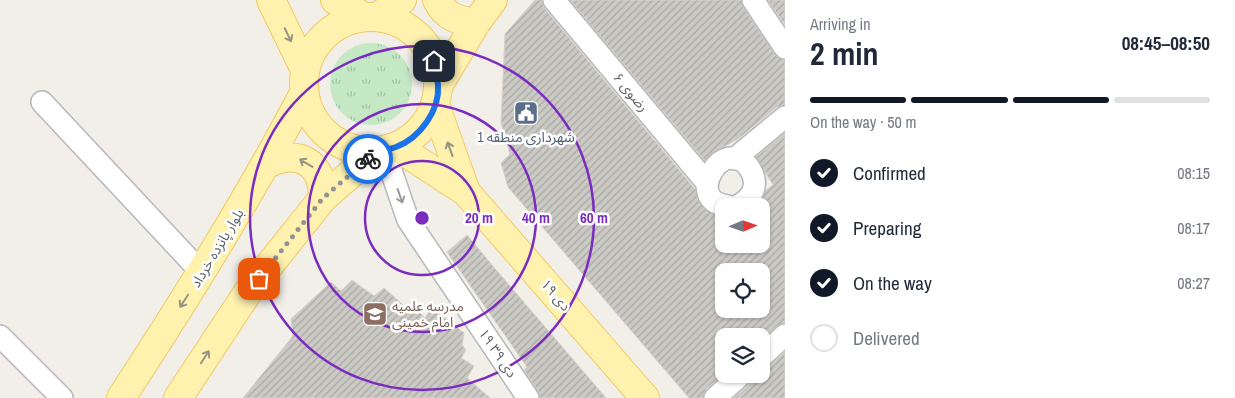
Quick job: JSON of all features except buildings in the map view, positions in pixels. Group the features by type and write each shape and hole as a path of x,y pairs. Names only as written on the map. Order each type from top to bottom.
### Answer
{"main road":[{"path":"271,0 305,81 310,112 321,129 336,142 356,150 386,149 466,192"},
{"path":"335,0 370,17 402,24 422,40 434,61 437,96 466,192"},
{"path":"305,81 317,45 338,26 370,17 402,0"},
{"path":"438,0 443,11 452,18 476,23"},
{"path":"178,398 248,292 323,198 386,149 420,130 426,122 437,96 476,23 493,0"},
{"name":"بلوار پانزده خرداد","path":"121,398 202,273 267,164 305,81"},
{"path":"267,164 280,158 294,157 307,162 317,171 323,184 323,198"},
{"name":"۱۹ دی","path":"466,192 645,398"}],"street":[{"name":"رضوی ۶","path":"554,0 707,183 711,197 715,201"},
{"path":"753,0 785,48"},
{"path":"42,102 202,273"},
{"path":"734,159 785,117"},
{"name":"۱۹ دی ۳۹","path":"386,149 408,220 528,398"},
{"path":"707,183 710,170 720,161 734,159 747,164 754,176 754,190 749,198"},
{"path":"0,336 62,398"},
{"path":"770,349 785,336"},
{"path":"715,398 732,383"}],"green space":[{"path":"371,43 387,46 400,55 409,68 412,84 409,100 400,113 387,122 371,125 355,122 342,113 333,100 330,84 333,68 342,55 355,46"}],"way so far":[{"path":"259,279 323,198 368,159"}],"place":[{"name":"شهرداری منطقه 1","path":"526,113"},
{"name":"مدرسه علمیه امام خمینی","path":"375,314"}],"route":[{"path":"368,159 376,152 397,146 413,136 426,122 435,105 438,86 434,61"}]}
